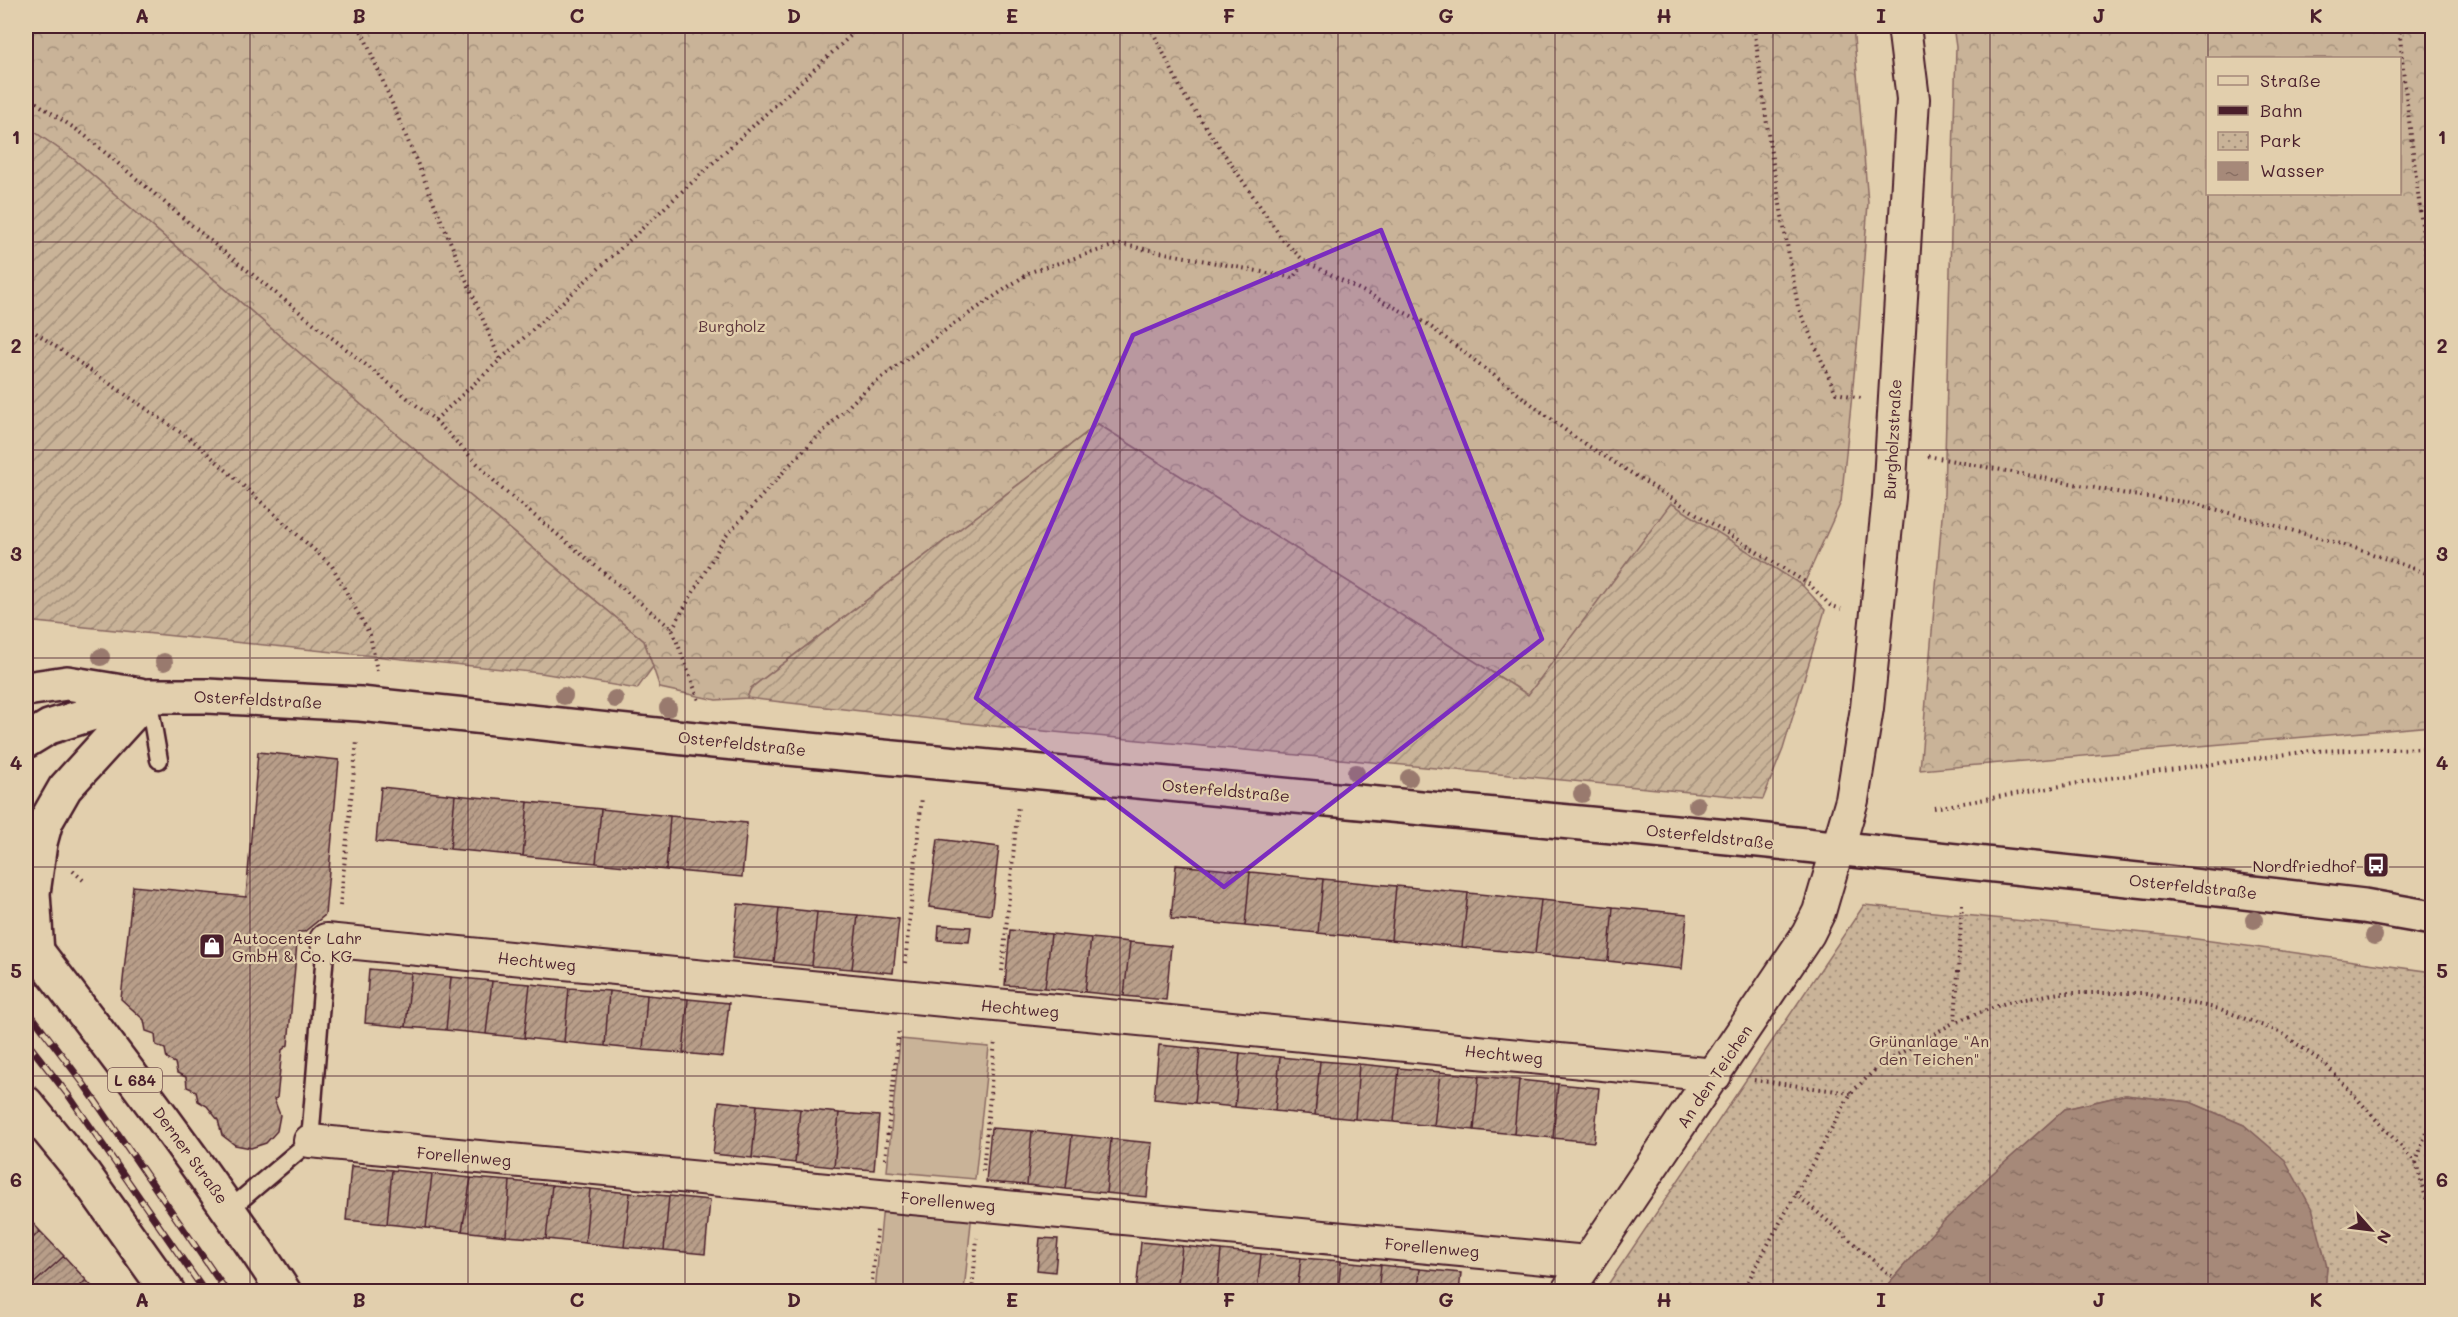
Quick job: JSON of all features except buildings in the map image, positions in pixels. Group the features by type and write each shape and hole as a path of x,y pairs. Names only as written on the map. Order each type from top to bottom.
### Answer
{"street":[{"name":"Burgholzstraße","path":"1838,849 1852,801 1862,743 1889,497 1913,99 1904,26"},
{"path":"26,690 68,683 148,696"},
{"name":"Osterfeldstraße","path":"26,741 49,727 148,696 207,696 373,705 714,741 1838,849 2364,906 2433,918"},
{"path":"31,945 33,893 40,843 46,821 65,788 148,696"},
{"name":"An den Teichen","path":"1567,1292 1808,934 1819,912 1838,849"},
{"name":"Hechtweg","path":"326,940 1715,1075"},
{"name":"Derner Straße","path":"31,945 127,1069 230,1209 284,1292"},
{"path":"26,1103 84,1174 168,1292"},
{"name":"Forellenweg","path":"310,1141 1587,1262"}],"lane":[{"path":"148,696 159,760"},
{"path":"230,1209 310,1141 326,940"}],"path":[{"path":"357,26 363,34 418,159 500,360"},
{"path":"435,420 861,26"},
{"path":"1150,26 1184,95 1283,240 1305,261 1427,324 1577,439 1810,585 1830,605 1841,609"},
{"path":"1754,26 1770,147 1798,307 1836,393 1863,398"},
{"path":"2399,26 2433,308"},
{"path":"26,96 83,134 213,243 435,420 501,488 672,629 714,741"},
{"path":"672,629 725,537 795,459 864,391 951,326 1030,272 1119,244 1293,278 1305,261"},
{"path":"26,326 196,443 332,566 370,635 373,705 338,926 326,940"},
{"path":"1928,456 2132,495 2193,503 2352,547 2433,575"},
{"path":"1934,808 2102,779 2287,754 2433,748"},
{"path":"1955,1022 1962,905"},
{"path":"1742,1292 1851,1093 1881,1064 1955,1022 2008,1002 2060,993 2141,993 2220,1009 2282,1033 2327,1066 2416,1162 2433,1219"},
{"path":"1715,1075 1851,1093"},
{"path":"2416,1162 2433,1114"},
{"path":"1795,1193 1894,1280"}],"highlighted area":[{"path":"1381,230 1542,639 1224,887 976,698 1133,335"}],"green space":[{"name":"Burgholz","path":"26,26 1853,26 1868,203 1859,326 1841,502 1803,586 1671,504 1528,695 1098,424 751,688 747,698 716,700 660,688 644,641 309,361 75,160 26,126"},
{"path":"1953,26 2432,26 2432,726 1920,770 1944,494 1956,47"},
{"path":"26,126 75,160 309,361 644,641 653,667 637,689 541,673 26,621"},
{"path":"1098,424 1528,695 1671,503 1803,586 1825,610 1783,749 1763,799 1002,727 747,698 751,688"},
{"name":"Grünanlage \"An den Teichen\"","path":"1864,905 2175,936 2432,972 2432,1291 2325,1291 2327,1267 2244,1125 2190,1102 2125,1095 2065,1109 1992,1174 1934,1231 1882,1291 1603,1292"},
{"path":"900,1039 989,1047 975,1179 887,1171"},
{"path":"883,1205 972,1213 964,1291 875,1292"}],"water":[{"path":"2125,1095 2190,1102 2244,1125 2285,1160 2313,1211 2327,1267 2325,1291 1882,1291 1934,1231 1992,1174 2065,1109"}],"railway":[{"path":"26,1008 83,1083 227,1292"},
{"path":"26,1041 69,1096 205,1292"}],"place":[{"name":"Nordfriedhof","path":"2376,865"},
{"name":"Autocenter Lahr GmbH & Co. KG","path":"212,946"}]}
